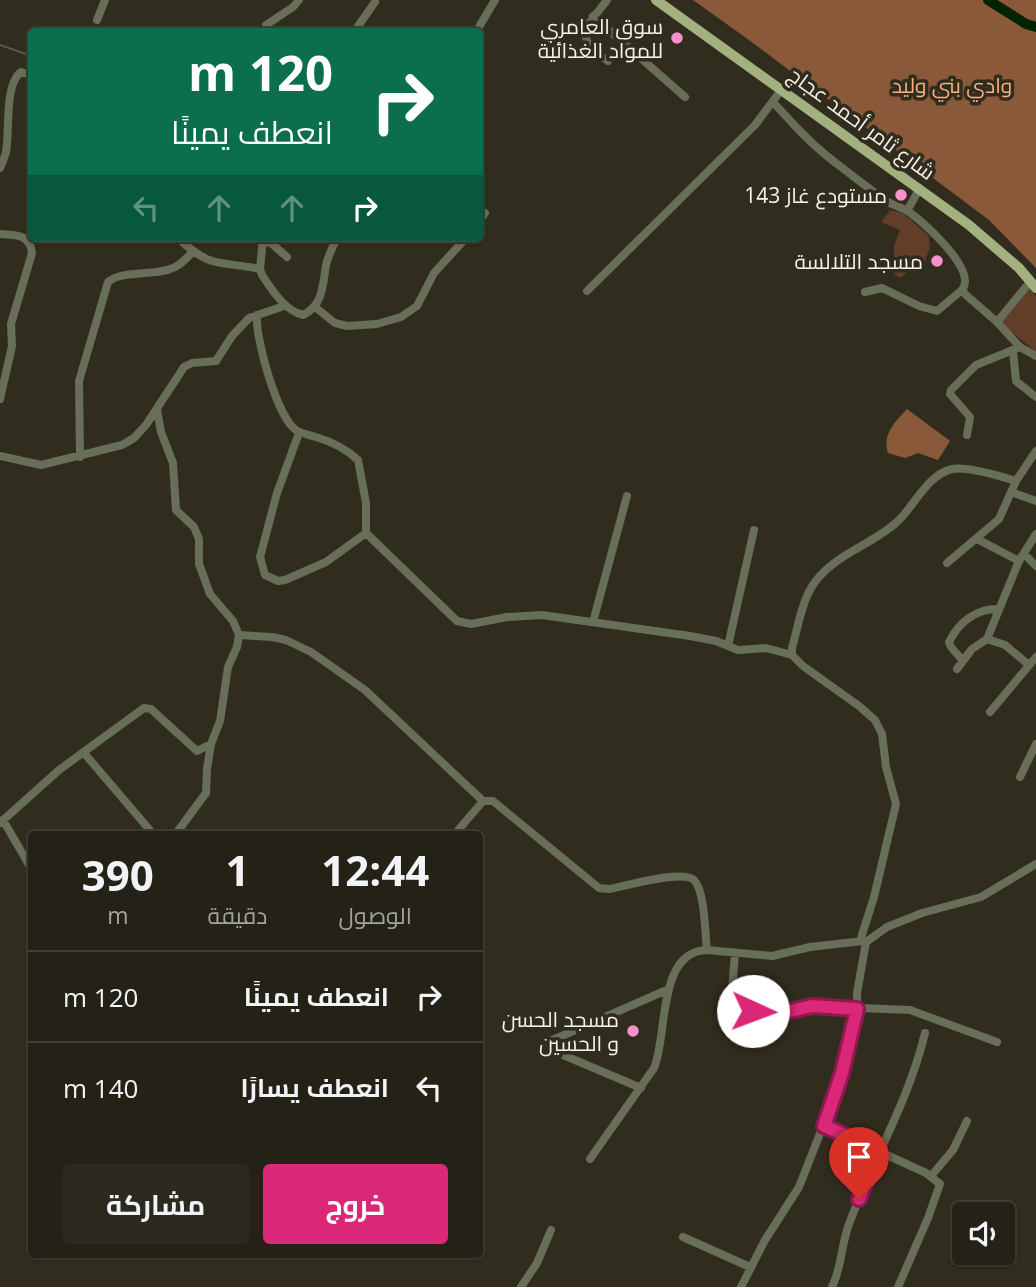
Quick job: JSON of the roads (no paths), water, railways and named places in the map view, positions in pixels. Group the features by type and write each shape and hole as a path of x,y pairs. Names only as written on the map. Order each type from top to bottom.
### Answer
{"main road":[{"name":"شارع ثامر أحمد عجاج","path":"656,0 920,188 1006,256 1033,285"}],"street":[{"path":"97,20 105,0"},
{"path":"266,28 266,24 293,7 299,0"},
{"path":"479,28 495,0"},
{"path":"606,0 584,30 589,48 608,61"},
{"path":"357,28 375,2"},
{"path":"593,16 685,97"},
{"path":"0,168 6,152 8,116 15,78 22,72 28,74"},
{"path":"587,290 706,174 774,102 782,89"},
{"path":"774,102 806,137 833,161 889,202 907,211 935,234 953,255 965,275 966,286 937,311 919,306 886,289 864,292"},
{"path":"907,211 920,188"},
{"path":"0,234 24,237 28,241"},
{"path":"0,399 2,378 12,344 10,324 32,249 29,242"},
{"path":"184,242 193,252 209,262 260,269"},
{"path":"262,242 260,269 284,306 300,315 315,307 322,292 328,259 335,242"},
{"path":"264,242 271,243 287,257"},
{"path":"315,307 331,320 347,326 377,324 401,317 417,306 434,273 462,242"},
{"path":"80,457 79,381 108,282 118,276 148,274 174,268 193,252"},
{"path":"997,321 1033,285"},
{"path":"962,290 997,321 1017,349 1036,356"},
{"path":"0,456 41,465 80,457 128,442 140,432 157,410 179,371 192,363 216,361 232,335 249,318 284,306"},
{"path":"257,315 258,334 270,379 291,426 299,433 338,444 358,460 366,503 366,533 457,621 463,623 524,615 593,622 716,641 742,650 766,648 792,655 875,720 882,734 886,767 896,804 863,941 857,1009 842,1073 799,1187 765,1240 741,1287"},
{"path":"1017,349 1016,381 1036,397"},
{"path":"967,435 970,417 950,394 951,390 976,365 1017,349"},
{"path":"157,410 161,432 173,463 176,510 194,527 199,539 199,565 211,594 233,621 239,635 228,667 220,721 211,744 206,793 178,831"},
{"path":"299,433 277,493 260,557 265,575 278,581 285,580 326,562 366,533"},
{"path":"947,563 999,519 1016,481 1036,452"},
{"path":"792,655 809,593 817,578 896,523 944,472 957,469 1016,481"},
{"path":"1011,492 1036,501"},
{"path":"593,622 627,496"},
{"path":"728,646 754,530"},
{"path":"957,669 972,649 987,639 997,609 1021,557 1036,534"},
{"path":"977,539 1036,566"},
{"path":"963,661 951,647 952,636 974,614 985,609 997,609"},
{"path":"239,635 286,640 319,657 365,690 483,800 493,801 599,888 609,889 675,876 693,878 699,889 707,950"},
{"path":"987,639 1005,645 1033,662 990,712"},
{"path":"28,864 1,822 59,770 144,708 151,709 197,751 211,744"},
{"path":"1020,777 1036,744"},
{"path":"83,753 151,831"},
{"path":"457,831 483,800"},
{"path":"590,1159 641,1088 659,1055 668,989 676,968 687,956 699,950 707,950 772,956 810,947 863,941 887,927 922,913 981,897 1036,864"},
{"path":"735,953 731,1003 735,1008 771,1013 805,1006 910,1010 997,1042"},
{"path":"641,1088 556,1052 548,1042 668,989"},
{"path":"832,1287 839,1269 842,1242 879,1150 903,1102 918,1062 925,1033"},
{"path":"931,1175 953,1150 967,1121"},
{"path":"824,1126 931,1175 940,1187 898,1287"},
{"path":"521,1287 537,1263 551,1230"},
{"path":"683,1237 750,1267"}],"waterway":[{"name":"وادي بني وليد","path":"988,0 1026,24 1036,27"},
{"path":"0,45 28,55"}],"place":[{"name":"سوق العامري للمواد الغذائية","path":"677,38"},
{"name":"مستودع غاز 143","path":"901,195"},
{"name":"مسجد التلالسة","path":"937,261"},
{"name":"مسجد الحسن و الحسين","path":"633,1031"}]}
